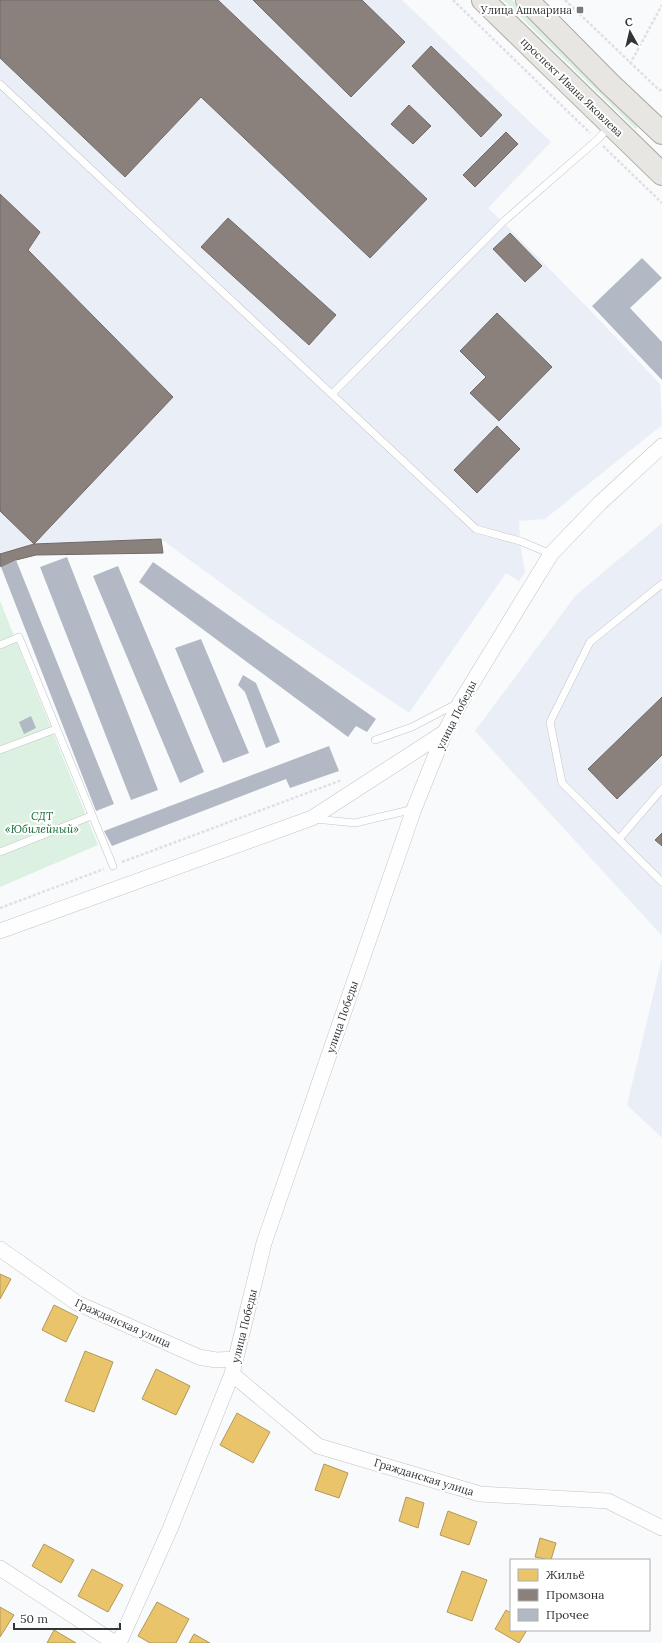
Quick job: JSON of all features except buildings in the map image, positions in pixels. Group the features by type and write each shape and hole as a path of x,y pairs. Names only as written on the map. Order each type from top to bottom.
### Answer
{"main road":[{"name":"проспект Ивана Яковлева","path":"483,0 604,132 657,160"},
{"path":"528,0 610,84 662,133"}],"street":[{"name":"улица Победы","path":"119,1643 170,1529 234,1366 264,1243 414,809 445,732 460,702 552,554 600,502 662,446"},
{"path":"0,931 312,818 445,732"},
{"name":"Гражданская улица","path":"0,1249 77,1304 199,1357 216,1360 234,1366 318,1446 480,1494 608,1501 662,1528"},
{"path":"0,1568 115,1643"}],"lane":[{"path":"0,84 476,529 520,541 552,554"},
{"path":"332,394 503,222 604,132"},
{"path":"662,584 590,642 550,722 562,783 662,882"},
{"path":"0,645 19,638 112,866"},
{"path":"375,740 412,727 460,702"},
{"path":"0,750 56,728"},
{"path":"619,839 662,789"},
{"path":"312,818 355,823 414,809"},
{"path":"0,852 91,816"}],"path":[{"path":"453,0 604,132 662,203"},
{"path":"565,0 630,64 659,90 662,90"},
{"path":"630,64 662,5"},
{"path":"0,908 342,780"}],"shaded area":[{"path":"0,0 402,0 551,142 488,208 589,309 660,384 662,425 545,519 519,521 520,541 525,573 519,581 506,573 409,713 264,614 161,539 34,544 0,554"},
{"path":"662,523 662,936 475,731 576,595"},
{"path":"662,958 662,1138 627,1105"}],"green space":[{"path":"503,0 512,0 639,124 636,129"},
{"name":"СДТ «Юбилейный»","path":"0,601 98,845 0,887"}],"place":[{"name":"Улица Ашмарина","path":"580,10"}]}
